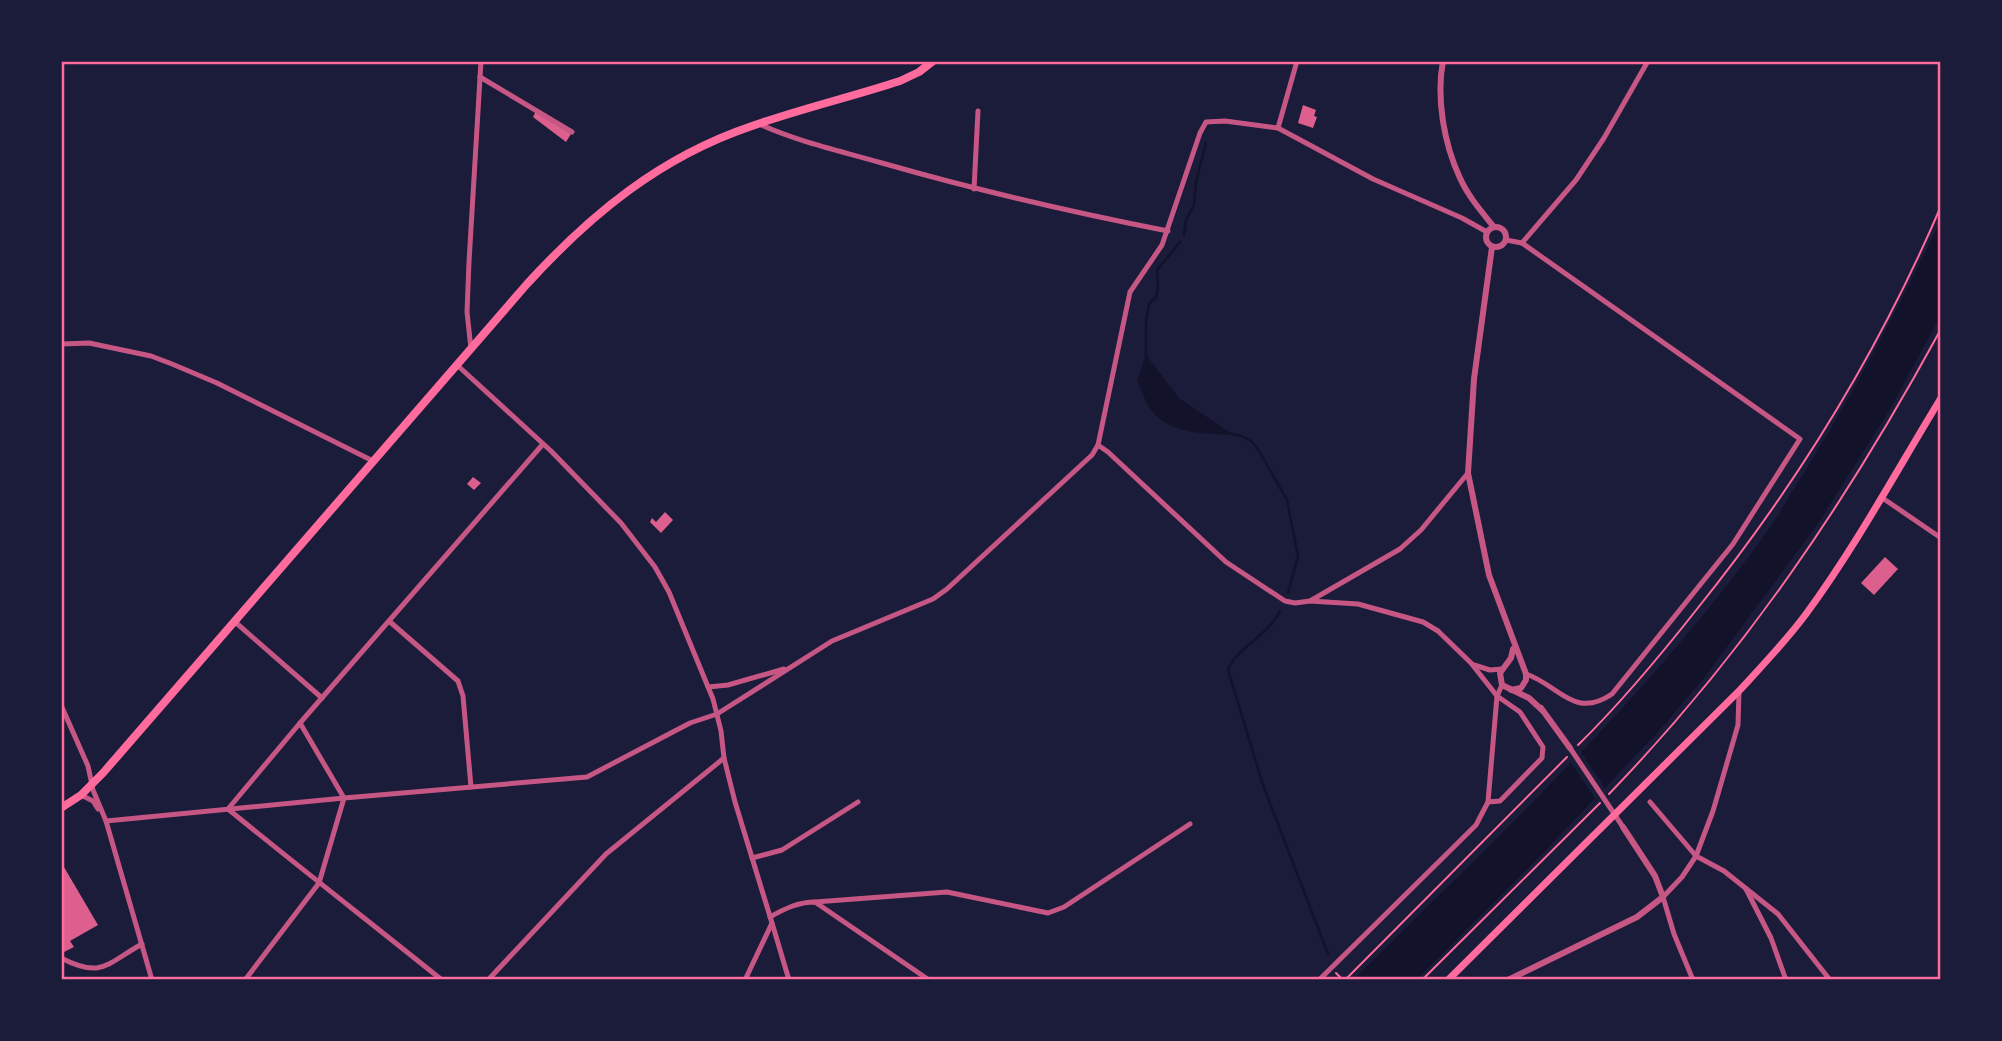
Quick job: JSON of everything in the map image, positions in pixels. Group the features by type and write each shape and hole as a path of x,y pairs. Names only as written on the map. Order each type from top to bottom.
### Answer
{"main road":[{"path":"61,808 81,795 103,773 556,252 609,204 692,152 759,124 900,81 919,72 933,61"},
{"path":"1448,980 1739,691 1808,611 1941,398"}],"street":[{"path":"471,349 468,331 468,286 481,61"},
{"path":"1278,128 1297,61"},
{"path":"1443,61 1442,105 1451,155 1472,199 1494,227 1503,229 1506,240 1502,246 1492,247"},
{"path":"1522,243 1576,180 1648,61"},
{"path":"480,77 572,132"},
{"path":"974,189 978,111"},
{"path":"106,821 344,797 587,777 690,723 717,715 832,641 927,602 940,594 1058,488 1092,455 1098,445 1130,292 1158,252 1168,231 1206,122 1211,120 1278,128 1373,179 1462,218 1487,232"},
{"path":"759,124 791,137 974,189 1168,231"},
{"path":"1487,232 1494,227"},
{"path":"1487,232 1487,242 1492,247"},
{"path":"1492,247 1475,379 1468,472 1489,575 1526,674 1542,681 1572,702 1591,703 1612,694 1733,544 1800,439 1522,243 1506,240"},
{"path":"61,344 89,343 172,363 373,461"},
{"path":"457,365 543,444 621,523 651,559 669,592 717,715 724,758 789,980"},
{"path":"228,809 543,444"},
{"path":"1098,445 1226,562 1285,600 1295,604 1310,601 1358,604 1423,622 1438,631 1471,663 1497,696 1526,718 1543,747 1539,763 1500,801 1488,802"},
{"path":"1310,601 1400,549 1421,530 1468,472"},
{"path":"1881,497 1941,538"},
{"path":"234,621 322,698"},
{"path":"389,621 458,681 463,696 471,787"},
{"path":"1319,980 1476,825 1488,802 1497,696 1502,685 1500,677 1511,659 1514,646"},
{"path":"1471,663 1490,670 1515,663 1522,667"},
{"path":"708,687 728,685 791,667"},
{"path":"1511,690 1521,688 1526,674"},
{"path":"1525,682 1655,876 1693,980"},
{"path":"1502,685 1529,698 1542,710"},
{"path":"1508,980 1637,916 1663,897 1682,877 1696,856 1713,811 1738,724 1739,691"},
{"path":"61,705 106,821 152,980"},
{"path":"246,980 319,883 344,797 300,723"},
{"path":"488,980 606,855 724,758"},
{"path":"81,795 93,801 106,821"},
{"path":"752,858 782,850 858,802"},
{"path":"1650,802 1696,856 1744,886 1778,914 1830,980"},
{"path":"228,809 442,980"},
{"path":"745,980 771,920 783,909 815,902 947,892 1048,913 1064,907 1190,824"},
{"path":"1744,886 1771,938 1786,980"},
{"path":"815,902 929,980"},
{"path":"61,958 79,967 93,970 142,944"}],"path":[{"path":"1422,980 1620,782 1721,668 1761,617 1829,520 1908,391 1941,329"},
{"path":"1331,968 1342,980"}],"shaded area":[{"path":"1941,220 1941,315 1889,411 1817,525 1704,678 1658,732 1543,853 1416,980 1353,980 1571,763 1674,650 1723,590 1773,524 1836,420"},
{"path":"1146,355 1179,398 1232,434 1185,430 1167,424 1156,415 1146,401 1137,380"}],"pier":[{"path":"1579,749 1607,791 1597,801 1569,760"}],"building":[{"path":"1303,105 1316,110 1314,116 1317,117 1313,128 1298,123"},
{"path":"536,111 571,134 566,142 533,117"},
{"path":"473,477 481,483 474,490 467,484"},
{"path":"665,512 673,520 661,533 650,522 652,518 656,522"},
{"path":"1885,557 1898,569 1874,595 1861,583"},
{"path":"61,862 98,925 70,941 74,947 64,952 61,947"}],"waterway":[{"path":"1184,235 1186,220 1194,205 1196,182 1206,143"},
{"path":"1146,357 1146,323 1149,304 1156,297 1157,270 1180,242"},
{"path":"1228,433 1251,441 1287,500 1298,556 1288,593"},
{"path":"1280,611 1268,628 1237,656 1228,670 1263,785 1328,954"}]}
